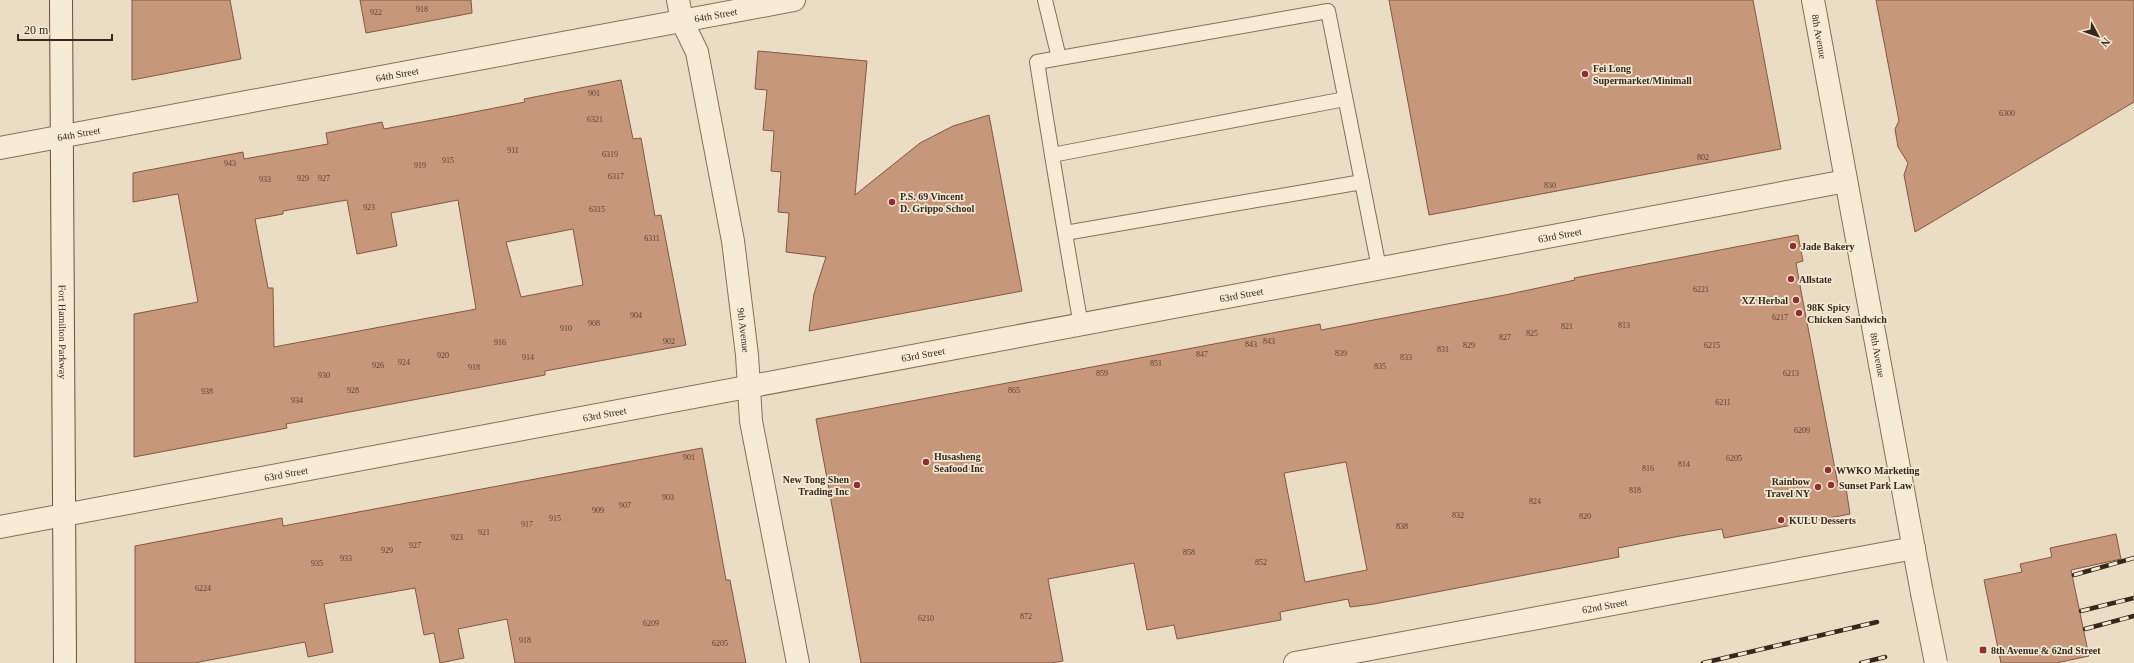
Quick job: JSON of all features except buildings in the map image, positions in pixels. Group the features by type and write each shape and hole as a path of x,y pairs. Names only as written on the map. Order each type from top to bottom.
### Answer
{"street":[{"name":"Fort Hamilton Parkway","path":"61,0 65,663"},
{"name":"64th Street","path":"0,148 62,137 680,10 794,0"},
{"name":"8th Avenue","path":"1812,0 1936,663"},
{"name":"9th Avenue","path":"680,10 697,52 733,240 750,387 751,421 798,663"},
{"name":"63rd Street","path":"0,527 1846,181"},
{"name":"62nd Street","path":"1296,663 1914,548"}],"lane":[{"path":"1045,0 1059,58"},
{"path":"1081,325 1037,62 1327,5 1379,268"},
{"path":"1052,155 1345,99"},
{"path":"1065,233 1362,182"}],"railway":[{"path":"2074,575 2134,558"},
{"path":"2081,611 2134,598"},
{"path":"2085,629 2134,616"},
{"path":"1703,663 1877,622"},
{"path":"1861,663 1885,657"}],"place":[{"name":"Fei Long Supermarket/Minimall","path":"1585,74"},
{"name":"P.S. 69 Vincent D. Grippo School","path":"892,202"},
{"name":"Jade Bakery","path":"1793,246"},
{"name":"Allstate","path":"1791,279"},
{"name":"XZ Herbal","path":"1796,300"},
{"name":"98K Spicy Chicken Sandwich","path":"1799,313"},
{"name":"Husasheng Seafood Inc","path":"926,462"},
{"name":"WWKO Marketing","path":"1828,470"},
{"name":"New Tong Shen Trading Inc","path":"857,485"},
{"name":"Sunset Park Law","path":"1831,485"},
{"name":"Rainbow Travel NY","path":"1818,487"},
{"name":"KULU Desserts","path":"1781,520"},
{"name":"8th Avenue & 62nd Street","path":"1983,650"}]}
